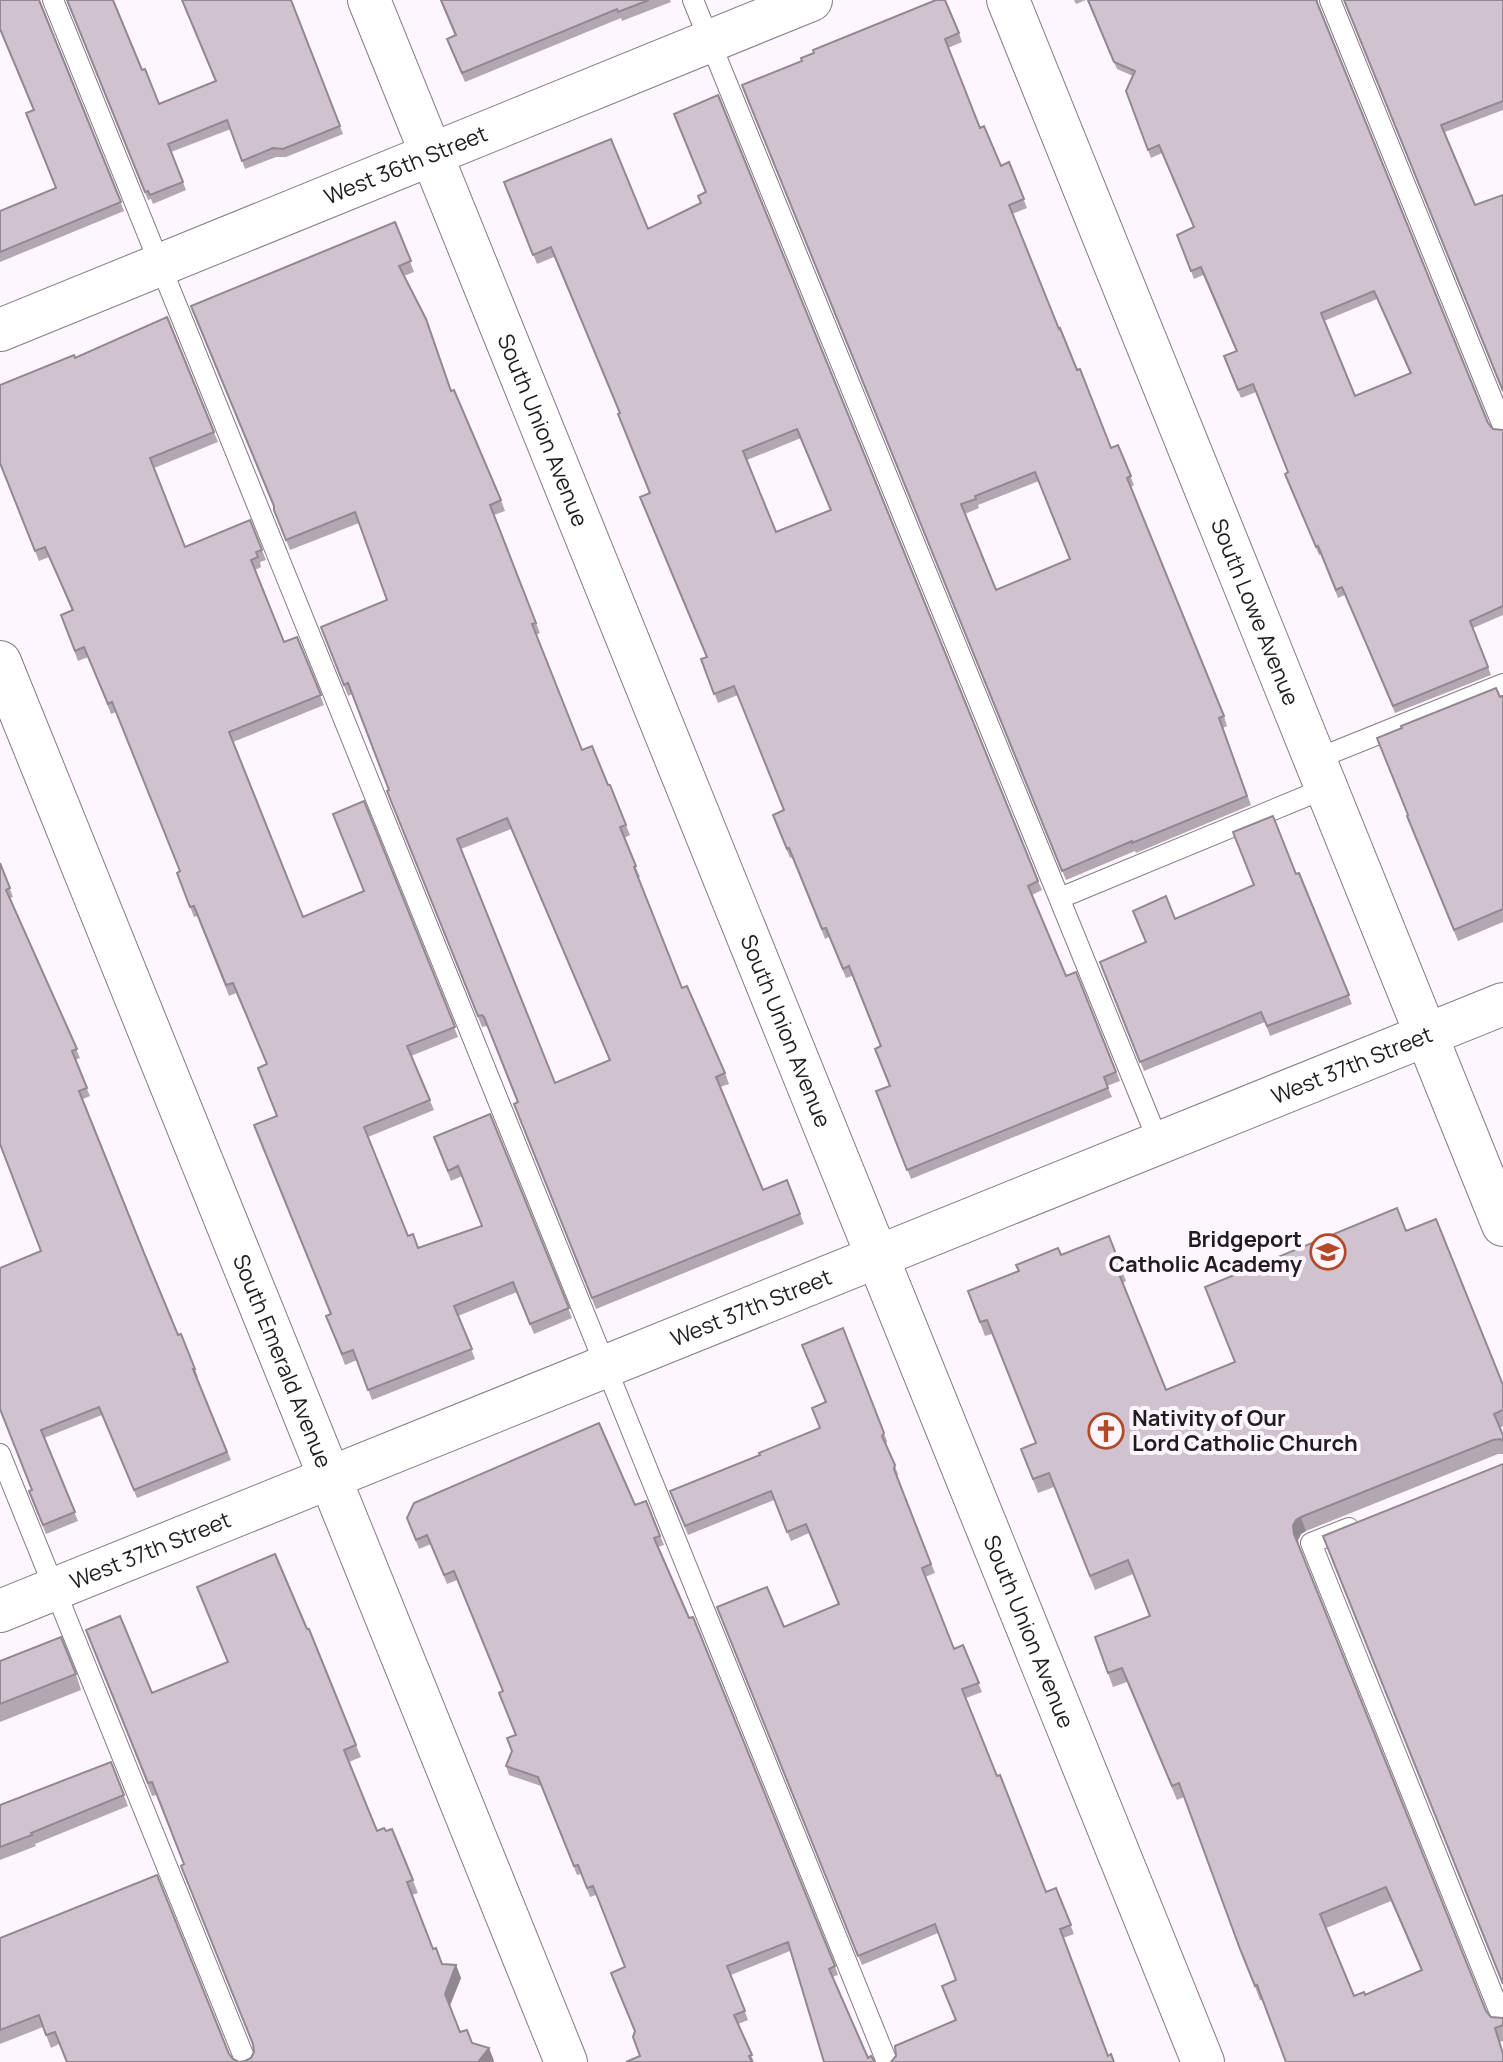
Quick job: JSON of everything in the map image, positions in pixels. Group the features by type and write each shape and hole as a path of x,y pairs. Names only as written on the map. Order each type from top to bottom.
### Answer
{"street":[{"name":"South Union Avenue","path":"369,0 1203,2062"},
{"name":"West 36th Street","path":"0,330 811,0"},
{"name":"South Lowe Avenue","path":"1008,0 1503,1225"},
{"name":"South Emerald Avenue","path":"0,662 566,2062"},
{"name":"West 37th Street","path":"0,1611 1503,1004"}],"lane":[{"path":"53,0 887,2062"},
{"path":"693,0 1159,1143"},
{"path":"1330,0 1503,426"},
{"path":"1060,898 1503,684"},
{"path":"0,1454 246,2062"},
{"path":"1370,1519 1311,1543 1503,2020"}],"building":[{"path":"0,0 39,0 121,202 0,252 0,211 56,188 26,113 34,110 0,29"},
{"path":"67,0 113,0 159,104 216,81 182,0 291,0 340,126 283,149 273,148 242,161 227,120 168,144 183,182 150,195 148,191 145,192"},
{"path":"441,0 649,0 618,12 617,9 462,73 447,39 456,35"},
{"path":"936,0 945,0 959,33 945,39 980,128 984,126 1001,166 1009,162 1024,199 1009,205 1111,448 1118,445 1131,476 1127,478 1224,716 1219,718 1247,796 1062,871 742,85 802,61 801,58 814,53 813,50","holes":["1035,472 1070,559 996,590 961,504"]},
{"path":"1088,0 1316,0 1488,423 1493,429 1503,430 1503,606 1470,621 1488,667 1393,706 1342,587 1336,590 1316,547 1285,474 1288,472 1253,384 1238,390 1224,356 1237,351 1201,267 1191,271 1177,235 1194,227 1159,145 1148,150 1126,91 1135,71 1114,62","holes":["1374,291 1411,373 1355,396 1321,313"]},
{"path":"1344,0 1503,0 1503,101 1441,125 1475,205 1503,195 1503,391"},
{"path":"718,95 1038,881 1028,886 1066,976 1076,972 1116,1072 1104,1077 1108,1088 907,1170 876,1091 890,1086 875,1049 881,1046 849,966 843,969 826,928 822,929 773,815 784,810 734,686 714,694 701,659 707,657 640,497 650,493 551,247 533,255 504,182 611,139 648,229 701,203 698,196 706,192 674,114","holes":["797,429 831,510 776,532 743,451"]},
{"path":"395,222 411,261 399,266 426,319 451,391 454,390 501,500 490,505 536,623 532,624 582,750 592,746 610,785 626,825 620,827 634,867 682,988 687,986 725,1073 716,1077 763,1190 787,1180 800,1214 592,1298 514,1104 518,1102 484,1017 478,1016 387,791 348,683 344,685 321,627 387,600 355,512 286,540 191,306","holes":["507,818 610,1060 555,1083 457,839"]},
{"path":"167,317 214,432 150,458 185,547 250,520 262,550 256,552 258,557 251,560 284,642 297,637 321,695 229,732 303,917 364,891 333,814 364,801 455,1027 407,1046 430,1100 364,1127 408,1236 413,1234 418,1248 482,1226 458,1166 448,1171 434,1137 490,1114 569,1308 530,1324 513,1282 454,1306 472,1349 368,1390 353,1350 342,1354 326,1316 331,1314 254,1125 277,1116 258,1068 267,1064 233,983 226,985 194,906 190,907 177,873 180,871 112,702 108,704 84,647 75,651 61,615 73,610 45,547 35,551 0,463 0,385 74,355 75,358"},
{"path":"1496,688 1500,697 1503,696 1503,909 1454,930 1377,738"},
{"path":"1273,816 1349,995 1267,1026 1261,1012 1140,1062 1100,962 1146,942 1133,911 1166,896 1175,919 1254,885 1233,832"},
{"path":"0,863 10,888 6,890 77,1049 72,1051 87,1088 79,1091 227,1452 134,1490 99,1407 41,1430 75,1512 43,1525 0,1409 0,1268 41,1251 0,1144"},
{"path":"1397,1208 1406,1231 1436,1219 1503,1385 1503,1410 1494,1414 1503,1441 1493,1440 1301,1517 1293,1526 1486,2011 1491,2017 1503,2018 1503,2025 1495,2028 1503,2062 1286,2062 1240,1949 1179,1783 1172,1786 1122,1668 1108,1673 1095,1637 1150,1616 1128,1560 1090,1576 1049,1473 1033,1479 1021,1449 1036,1443 987,1320 980,1322 968,1291 1019,1271 1016,1265 1058,1248 1061,1255 1109,1236 1121,1267 1117,1269 1166,1390 1235,1362 1205,1287","holes":["1386,1887 1422,1970 1365,1995 1364,1992 1354,1996 1320,1914"]},
{"path":"843,1328 931,1564 922,1568 954,1649 963,1645 979,1683 962,1689 1046,1892 1056,1888 1071,1925 1060,1929 1108,2056 1111,2054 1114,2062 891,2062 896,2056 895,2046 956,2020 942,1986 956,1980 935,1924 858,1956 717,1607 767,1587 784,1627 839,1604 806,1524 787,1532 771,1491 685,1526 670,1491 820,1428 812,1408 826,1402 802,1345"},
{"path":"599,1423 635,1505 646,1501 660,1536 654,1538 689,1618 693,1617 835,1966 829,1969 868,2058 871,2056 875,2062 824,2062 788,1942 727,1966 745,2011 734,2015 752,2055 749,2056 752,2062 626,2062 640,2056 633,2037 635,2031 611,1973 625,1967 593,1886 587,1888 578,1865 574,1866 538,1777 506,1766 512,1751 507,1738 516,1735 499,1693 503,1691 454,1571 444,1575 427,1535 416,1540 407,1518 414,1503"},
{"path":"1503,1464 1503,1984 1323,1536"},
{"path":"275,1554 356,1745 344,1750 377,1831 392,1829 413,1880 407,1882 433,1949 436,1948 442,1964 456,1965 445,1994 460,2032 467,2030 472,2043 489,2048 478,2062 239,2062 251,2058 253,2044 181,1866 184,1864 152,1782 148,1783 86,1630 120,1616 152,1693 228,1662 197,1587"},
{"path":"61,1637 76,1674 0,1704 0,1661"},
{"path":"111,1762 124,1795 0,1847 0,1805"},
{"path":"157,1875 229,2054 239,2062 67,2062 55,2032 46,2035 39,2015 0,2030 0,1938"}],"place":[{"name":"Bridgeport Catholic Academy","path":"1328,1252"},
{"name":"Nativity of Our Lord Catholic Church","path":"1106,1431"}]}
